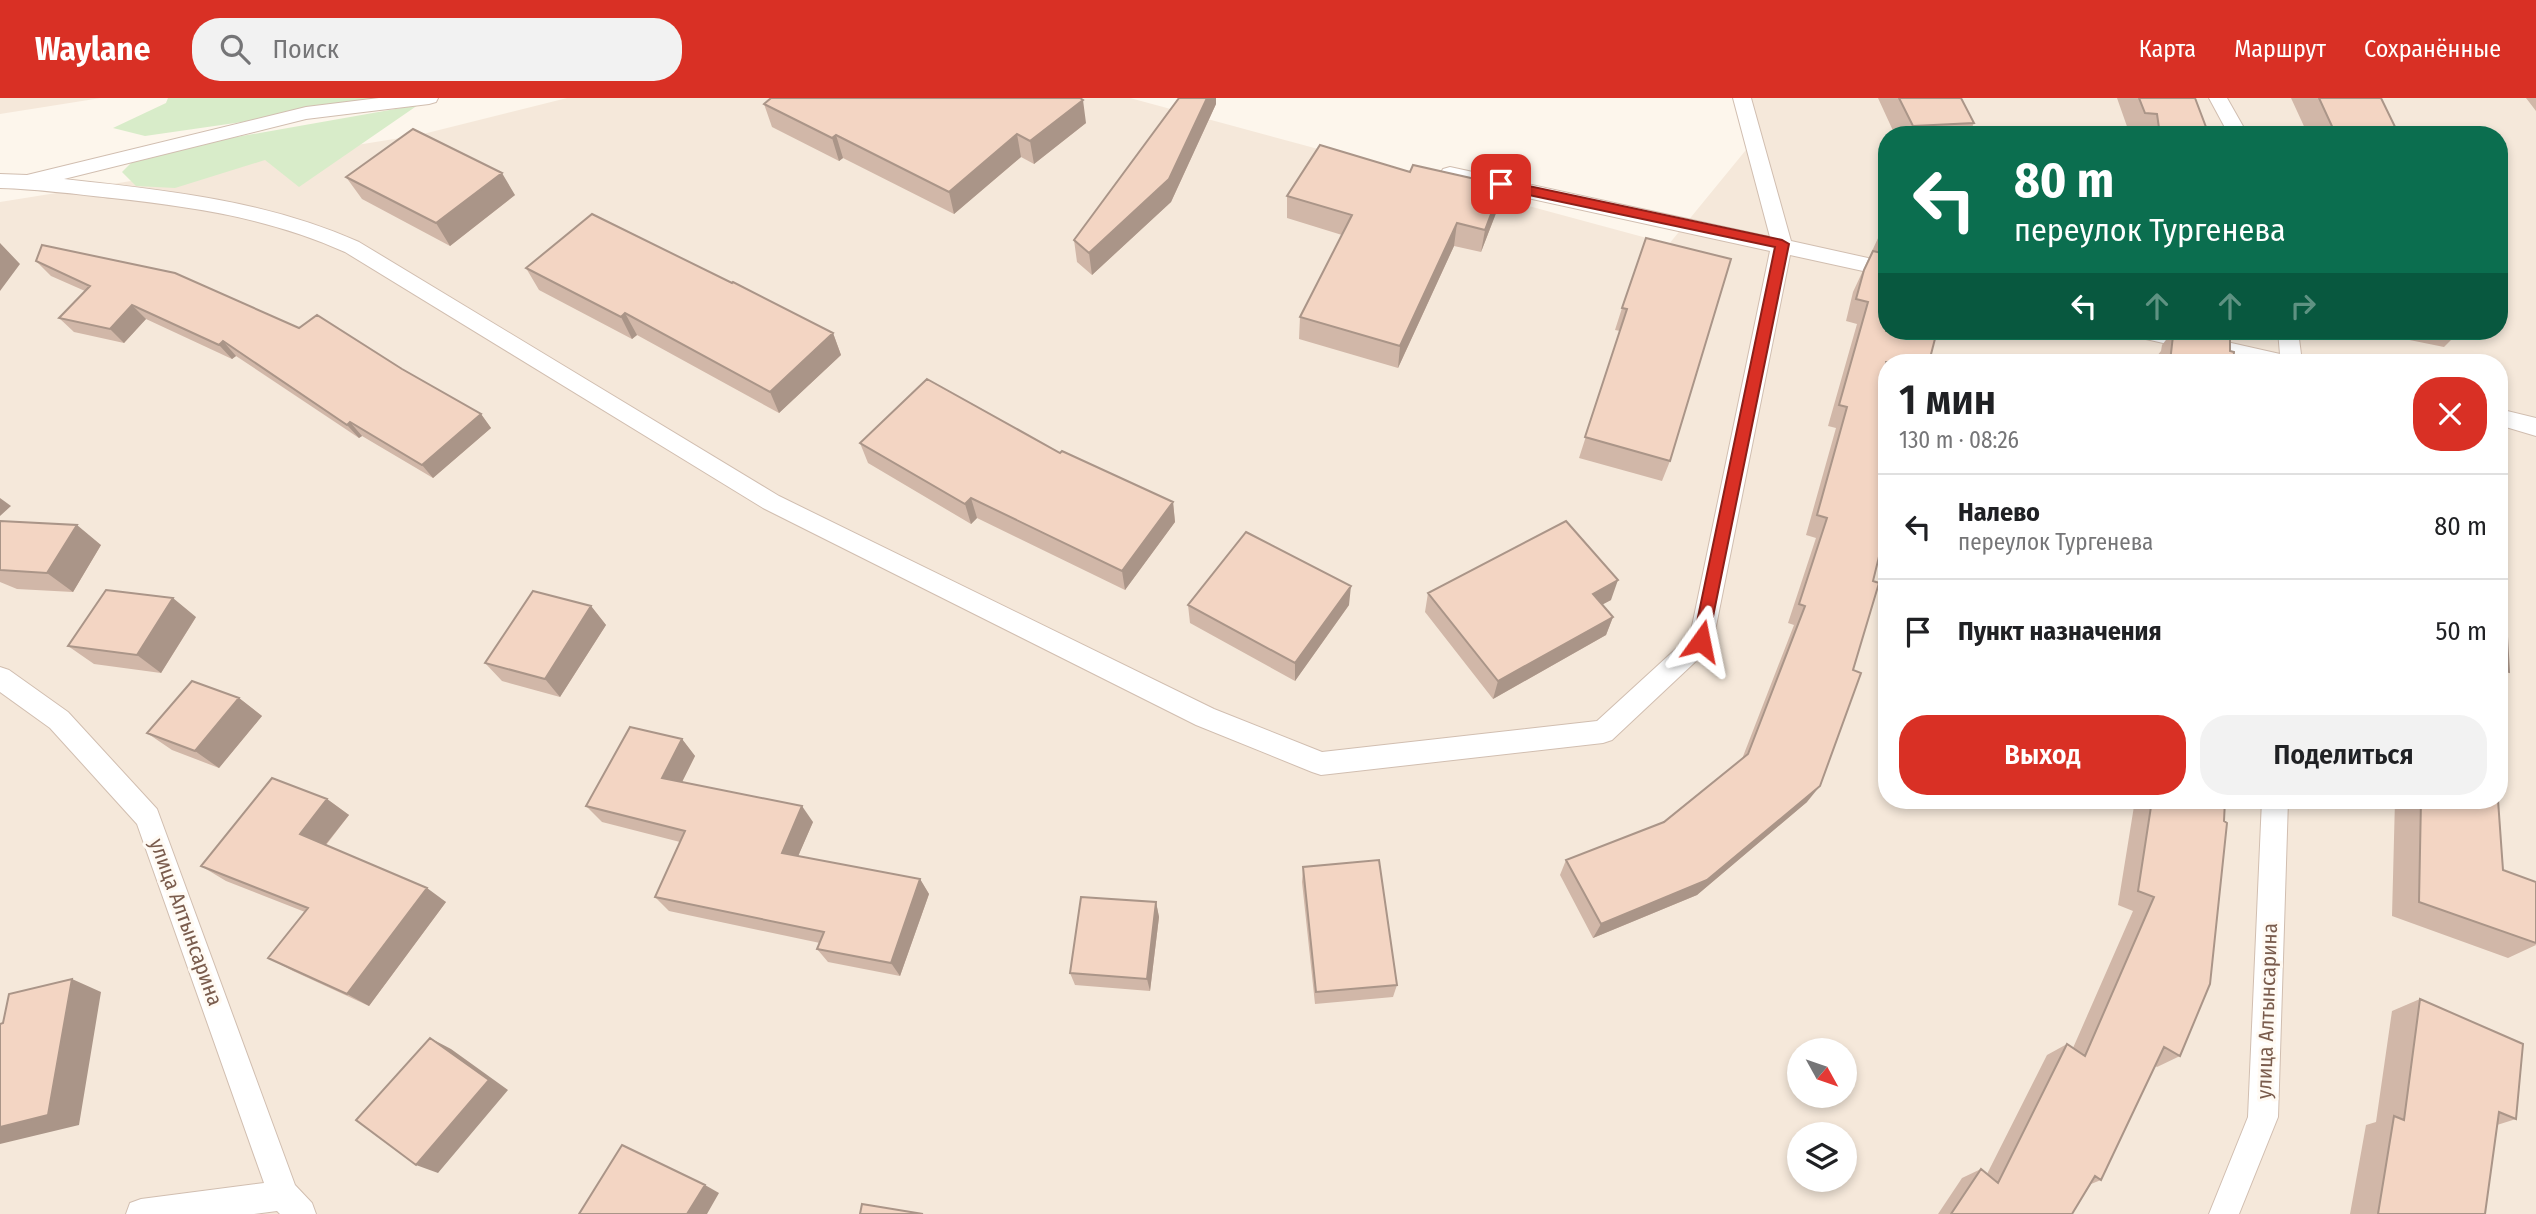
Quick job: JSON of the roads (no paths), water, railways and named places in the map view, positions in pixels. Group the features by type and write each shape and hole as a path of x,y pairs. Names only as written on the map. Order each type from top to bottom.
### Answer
{"lane":[{"path":"27,181 306,113 429,98"},
{"path":"0,181 27,181 173,200 252,214 304,226 352,247 771,502 1205,717 1321,765 1603,732 1701,641 1782,244 1742,98"},
{"path":"2218,98 2234,126"},
{"path":"1450,174 1782,244 1878,267"},
{"path":"2184,340 2244,354"},
{"path":"2508,420 2536,427"},
{"name":"улица Алтынсарина","path":"0,678 59,720 148,817 292,1205"},
{"name":"улица Алтынсарина","path":"2224,1214 2263,1117 2275,809"},
{"path":"141,1214 292,1205"}]}
